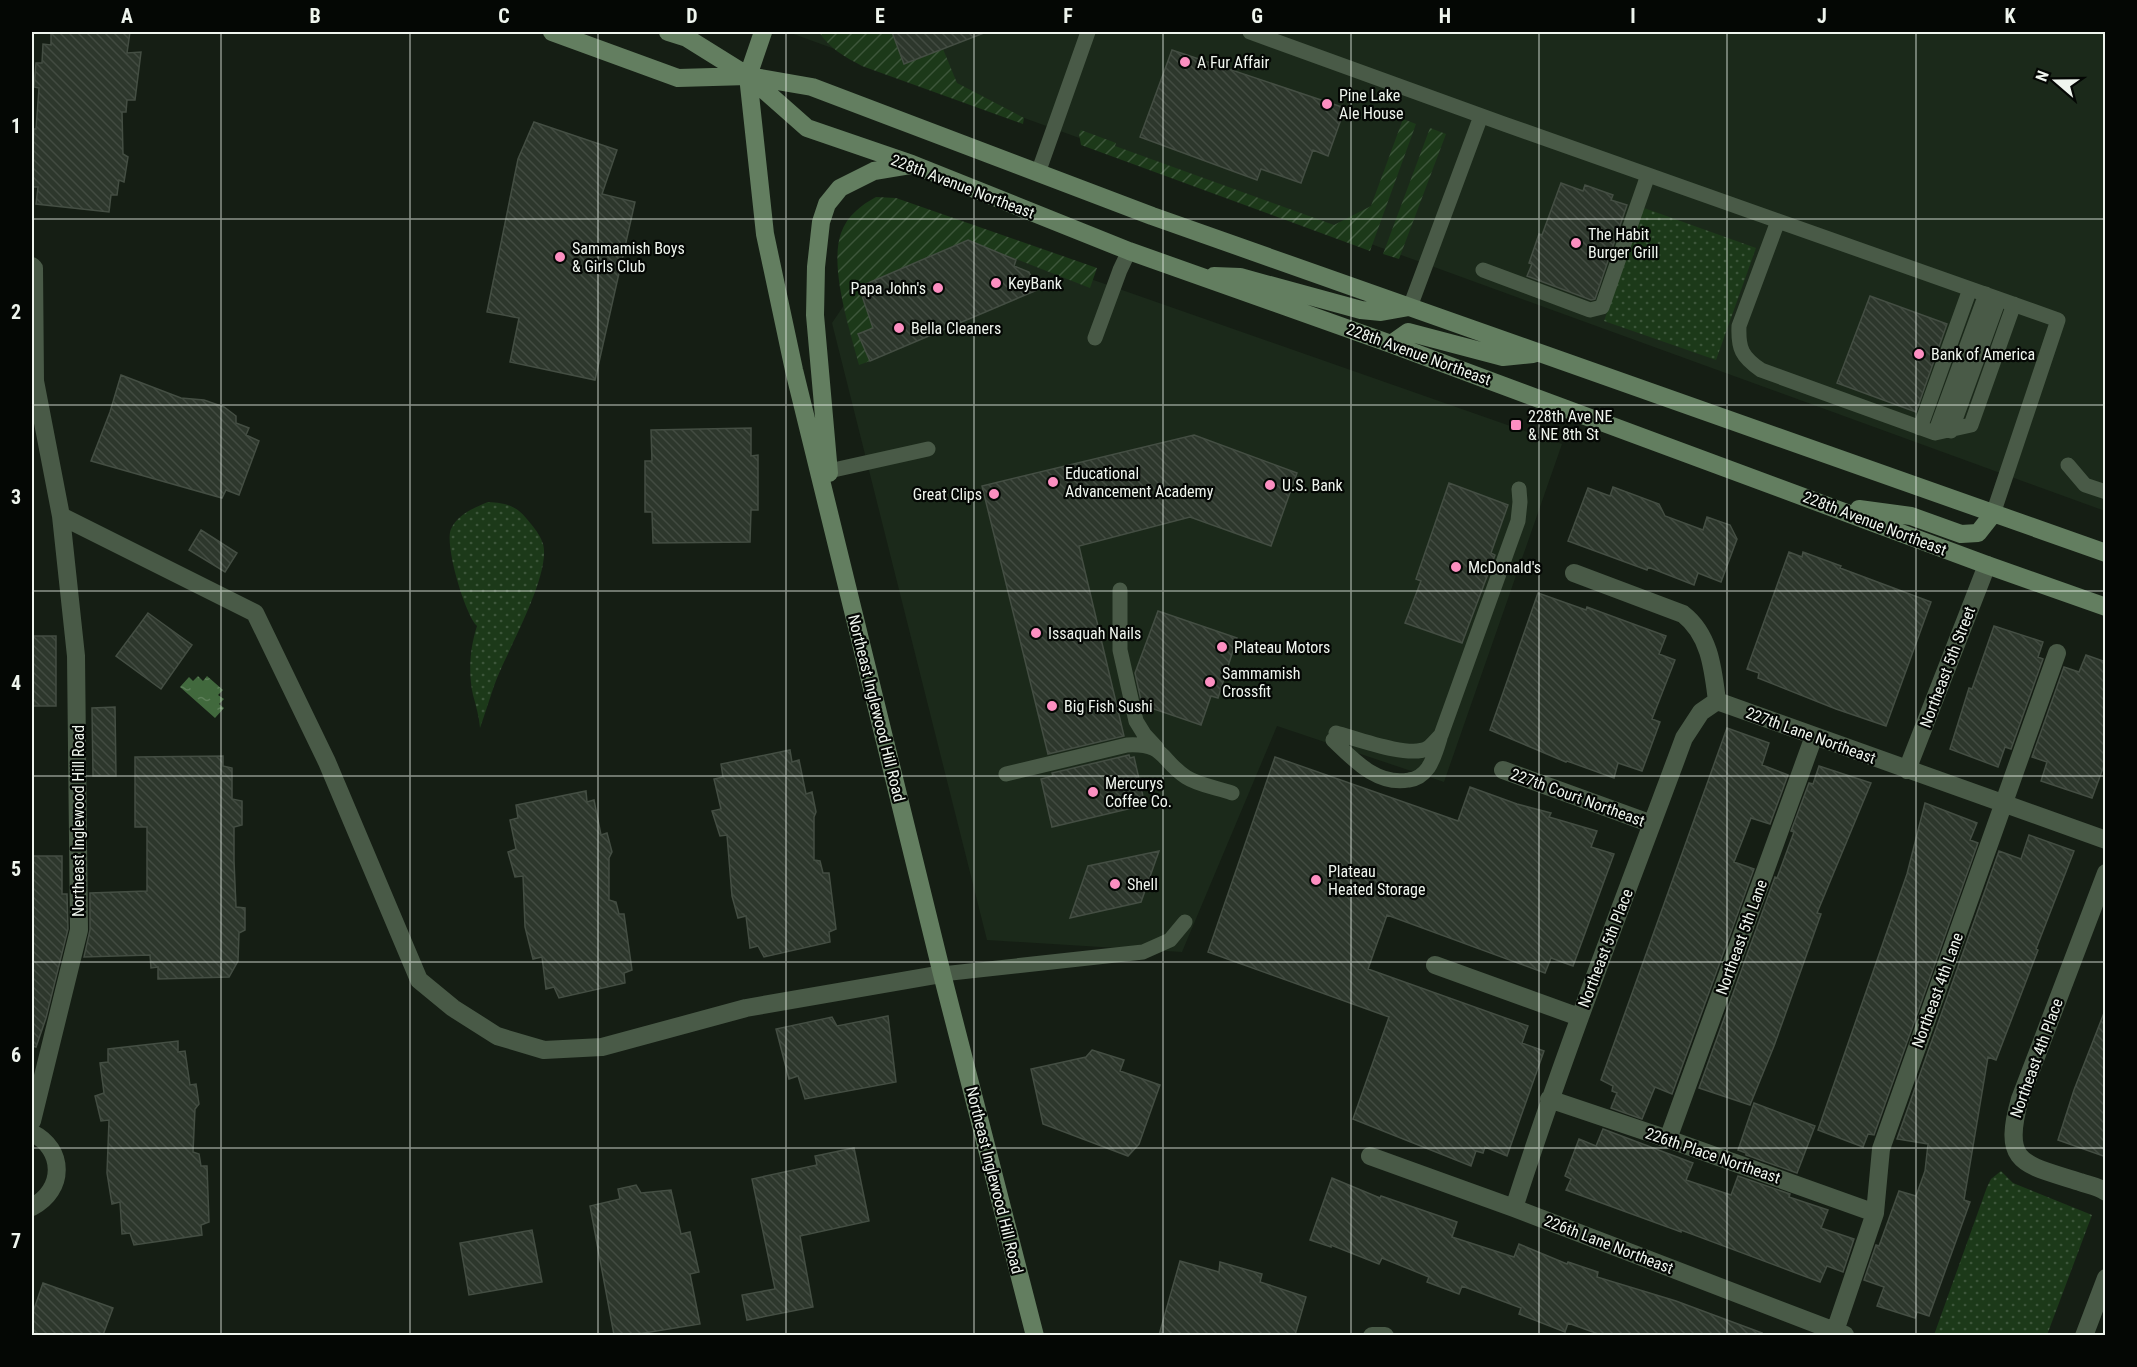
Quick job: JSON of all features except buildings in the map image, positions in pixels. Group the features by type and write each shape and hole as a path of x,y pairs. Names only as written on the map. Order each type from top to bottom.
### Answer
{"main road":[{"name":"228th Avenue Northeast","path":"552,32 678,78 748,76 812,87 1038,173 2106,554"},
{"name":"228th Avenue Northeast","path":"668,32 687,38 748,76 807,128 912,164 1129,250 2106,607"},
{"path":"763,32 748,76 765,234 794,370 825,473"},
{"path":"825,473 816,315 816,267 821,222 827,204 840,188 874,171 912,164"},
{"path":"1197,275 1240,277 1361,310 1382,312 1410,307"},
{"path":"1391,344 1408,333 1503,357 1541,354"},
{"name":"Northeast Inglewood Hill Road","path":"825,473 834,528 942,974 1035,1335"},
{"path":"1833,507 1911,516 1961,534 1978,532 1993,514"}],"street":[{"name":"Northeast Inglewood Hill Road","path":"32,266 34,268 35,381 61,516 76,656 79,930 32,1121"},
{"path":"61,516 255,613 327,762 418,980 453,1008 497,1036 544,1050 602,1047 746,1008 942,974"},
{"name":"Northeast 5th Street","path":"1907,770 1987,565"},
{"path":"1574,573 1683,614 1694,622 1702,634 1714,668 1717,701"},
{"name":"Northeast 4th Lane","path":"1841,1333 1875,1213 1881,1149 2057,653"},
{"name":"227th Lane Northeast","path":"1717,701 2106,840"},
{"name":"Northeast 5th Place","path":"1514,1208 1549,1099 1684,738 1701,712 1717,701"},
{"name":"Northeast 5th Lane","path":"1668,1139 1814,736"},
{"name":"227th Court Northeast","path":"1503,770 1652,824"},
{"name":"Northeast 4th Place","path":"2106,873 2020,1099 2013,1123 2012,1142 2018,1155 2031,1166 2106,1192"},
{"path":"1435,965 1579,1017"},
{"name":"226th Place Northeast","path":"1549,1099 1875,1213"},
{"path":"32,1133 49,1146 55,1157 57,1169 50,1193 32,1207"},
{"name":"226th Lane Northeast","path":"1370,1156 1514,1208 1841,1333"},
{"path":"2084,1335 2106,1278"},
{"path":"1372,1335 1385,1335"}],"lane":[{"path":"1038,173 1088,32"},
{"path":"1250,32 2058,320 1993,514"},
{"path":"1410,307 1481,116"},
{"path":"1483,270 1590,310 1602,307 1648,175"},
{"path":"1778,221 1739,326 1738,342 1746,360 1761,370 1920,428 1935,433 1971,425 2014,304"},
{"path":"1095,338 1129,250"},
{"path":"1920,428 1970,289"},
{"path":"1951,431 1992,297"},
{"path":"1935,433 1992,297"},
{"path":"825,473 928,449"},
{"path":"2068,465 2085,486 2106,492"},
{"path":"1441,735 1426,750 1412,751 1334,736 1358,763 1384,780 1402,782 1417,778 1427,770 1435,755 1518,521 1519,489"},
{"path":"1120,590 1120,650 1136,721 1158,750 1188,778 1232,793"},
{"path":"1006,774 1127,745 1138,744 1158,750"},
{"path":"942,974 1143,951 1170,940 1185,922"}],"shaded area":[{"path":"788,32 2105,32 2105,511"},
{"path":"819,32 892,32 905,64 943,49 957,83 1024,118 1023,124 862,66 844,56"},
{"path":"1403,119 1416,124 1370,251 1081,145 1079,134 1081,130 1116,143 1115,146 1334,225 1371,206"},
{"path":"1430,128 1446,134 1399,259 1383,254"},
{"path":"876,197 896,198 1097,268 1090,288 967,240 859,287 873,328 870,361 859,365 842,299 837,263 838,247 847,221 860,207"},
{"path":"1644,208 1756,248 1716,360 1604,321"},
{"path":"905,214 1562,444 1444,782 1277,726 1182,952 987,940 832,323"},
{"path":"488,502 508,505 522,514 541,539 544,556 536,589 497,678 480,728 471,687 470,669 471,651 477,626 467,608 457,579 450,549 450,537 451,529 458,519"},
{"path":"2001,1171 2013,1183 2092,1215 2047,1335 1934,1335 1987,1187 1991,1179"}],"water":[{"path":"198,676 203,681 207,676 223,690 218,695 224,699 219,704 224,708 215,718 180,687 189,677 193,681"}],"place":[{"name":"A Fur Affair","path":"1185,62"},
{"name":"Pine Lake Ale House","path":"1327,104"},
{"name":"The Habit Burger Grill","path":"1576,243"},
{"name":"Sammamish Boys & Girls Club","path":"560,257"},
{"name":"KeyBank","path":"996,283"},
{"name":"Papa John's","path":"938,288"},
{"name":"Bella Cleaners","path":"899,328"},
{"name":"Bank of America","path":"1919,354"},
{"name":"228th Ave NE & NE 8th St","path":"1516,425"},
{"name":"Educational Advancement Academy","path":"1053,482"},
{"name":"U.S. Bank","path":"1270,485"},
{"name":"Great Clips","path":"994,494"},
{"name":"McDonald's","path":"1456,567"},
{"name":"Issaquah Nails","path":"1036,633"},
{"name":"Plateau Motors","path":"1222,647"},
{"name":"Sammamish Crossfit","path":"1210,682"},
{"name":"Big Fish Sushi","path":"1052,706"},
{"name":"Mercurys Coffee Co.","path":"1093,792"},
{"name":"Plateau Heated Storage","path":"1316,880"},
{"name":"Shell","path":"1115,884"}]}
